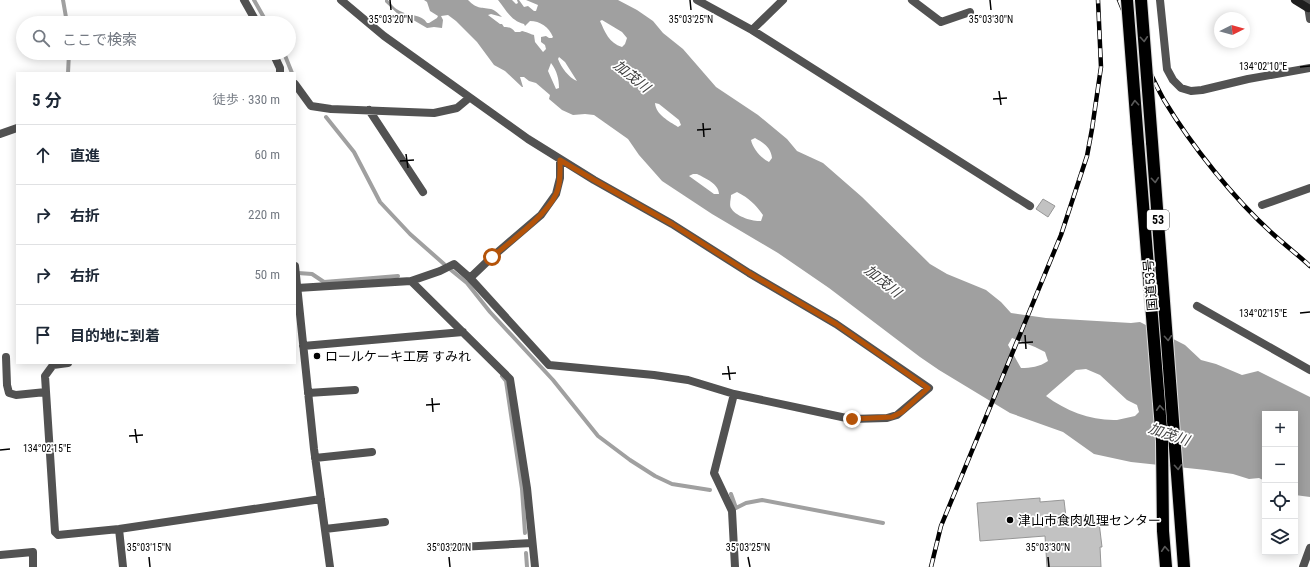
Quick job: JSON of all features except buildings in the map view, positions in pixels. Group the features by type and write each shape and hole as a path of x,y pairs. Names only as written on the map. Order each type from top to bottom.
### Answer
{"highway":[{"name":"国道53号","path":"1127,0 1162,441 1166,567"},
{"name":"国道53号","path":"1141,0 1165,299 1184,567"}],"street":[{"path":"244,0 253,16"},
{"path":"297,288 411,281 440,271 454,264 470,278 549,365 688,380 734,394 852,419 887,418 897,415 928,388 836,324 749,273 672,224 560,160 469,98 384,36 341,0"},
{"path":"696,0 752,30 1030,206"},
{"path":"752,30 783,0"},
{"path":"912,0 941,22 970,12"},
{"path":"1160,0 1167,69 1173,80 1181,88 1191,91 1202,90 1248,79 1310,68"},
{"path":"1295,0 1308,4 1310,19"},
{"path":"276,60 280,72"},
{"path":"296,85 311,106 331,109 434,113 457,108 469,98"},
{"path":"369,110 423,192"},
{"path":"0,134 16,128"},
{"path":"470,278 541,215 556,194 560,178 560,160"},
{"path":"1262,205 1310,188"},
{"path":"296,277 296,299 330,567"},
{"path":"411,281 510,379 527,488 535,567"},
{"path":"1197,306 1310,370"},
{"path":"303,346 463,332"},
{"path":"6,357 7,385 9,393 16,396 46,392"},
{"path":"60,364 53,365 45,376 56,534 61,535 119,529 321,499"},
{"path":"308,393 355,390"},
{"path":"734,394 714,473 732,510 735,567"},
{"path":"315,458 372,452"},
{"path":"324,529 384,522"},
{"path":"119,529 123,567"},
{"path":"443,548 532,543"},
{"path":"1304,567 1310,548"},
{"path":"0,555 32,552 33,567"}],"water":[{"name":"加茂川","path":"385,0 388,0 393,6 403,13 422,18 429,23 438,16 430,11 427,2 424,0 468,0 476,6 491,9 497,12 502,17 491,14 488,15 504,27 511,28 515,32 522,31 534,35 535,42 543,52 546,49 545,45 541,42 541,37 546,36 552,38 553,37 549,30 544,25 534,21 530,21 525,26 524,24 519,23 512,18 498,0 512,0 516,4 518,3 517,0 519,0 524,7 528,6 536,11 538,5 526,0 618,0 637,10 653,21 663,33 683,49 716,87 758,115 787,139 797,151 823,163 862,197 930,264 947,274 986,290 1001,302 1011,313 1046,318 1131,323 1140,322 1185,345 1201,360 1216,364 1242,375 1258,371 1310,397 1310,497 1298,495 1298,411 1262,411 1262,480 1259,478 1249,479 1233,474 1206,470 1131,462 1094,454 1063,432 1010,413 939,370 829,288 778,253 712,214 662,181 639,155 628,139 594,115 573,115 562,110 549,99 550,95 536,83 529,81 524,77 520,77 522,87 505,71 494,65 477,42 448,15 441,16 443,20 442,28 427,28 415,21 400,16 385,2","holes":["602,20 622,32 627,38 622,47 614,43 608,37 600,21","559,57 565,62 577,81 568,75 558,59","551,63 558,78 559,88 556,89 548,71","655,103 659,104 679,120 681,125 678,127 664,117 660,114","755,138 766,146 770,151 772,158 769,162 758,153 751,140","697,174 704,177 717,187 719,194 714,194 689,176","737,192 749,199 763,215 761,221 749,219 736,214 730,207 731,195","1012,338 1045,352 1048,361 1038,366 1021,368 1008,345","1086,369 1100,375 1127,400 1137,405 1139,412 1135,416 1117,420 1098,419 1080,414 1062,406 1046,396 1076,370"]}],"waterway":[{"path":"63,0 66,16"},
{"path":"254,0 263,16"},
{"path":"68,72 69,60"},
{"path":"287,60 292,72"},
{"path":"326,117 354,152 380,202 410,234 444,264"},
{"path":"451,270 467,283 490,312 553,380 598,436 630,460 655,476 672,484 710,490"},
{"path":"298,273 312,274 324,282 398,276"},
{"path":"502,376 506,381 522,489 525,533"},
{"path":"731,494 736,508 746,503 762,500 883,523"},
{"path":"526,553 527,567"}],"railway":[{"path":"931,567 941,526 1061,235 1087,156 1101,67 1098,0"},
{"path":"1119,0 1157,88 1187,135 1214,171 1243,205 1273,234 1310,266"}],"place":[{"name":"ロールケーキ工房 すみれ","path":"317,356"},
{"name":"津山市食肉処理センター","path":"1010,520"}],"route":[{"path":"492,257 541,215 556,194 560,178 560,160 672,224 709,249 836,324 928,388 897,415 887,418 852,419"}]}
